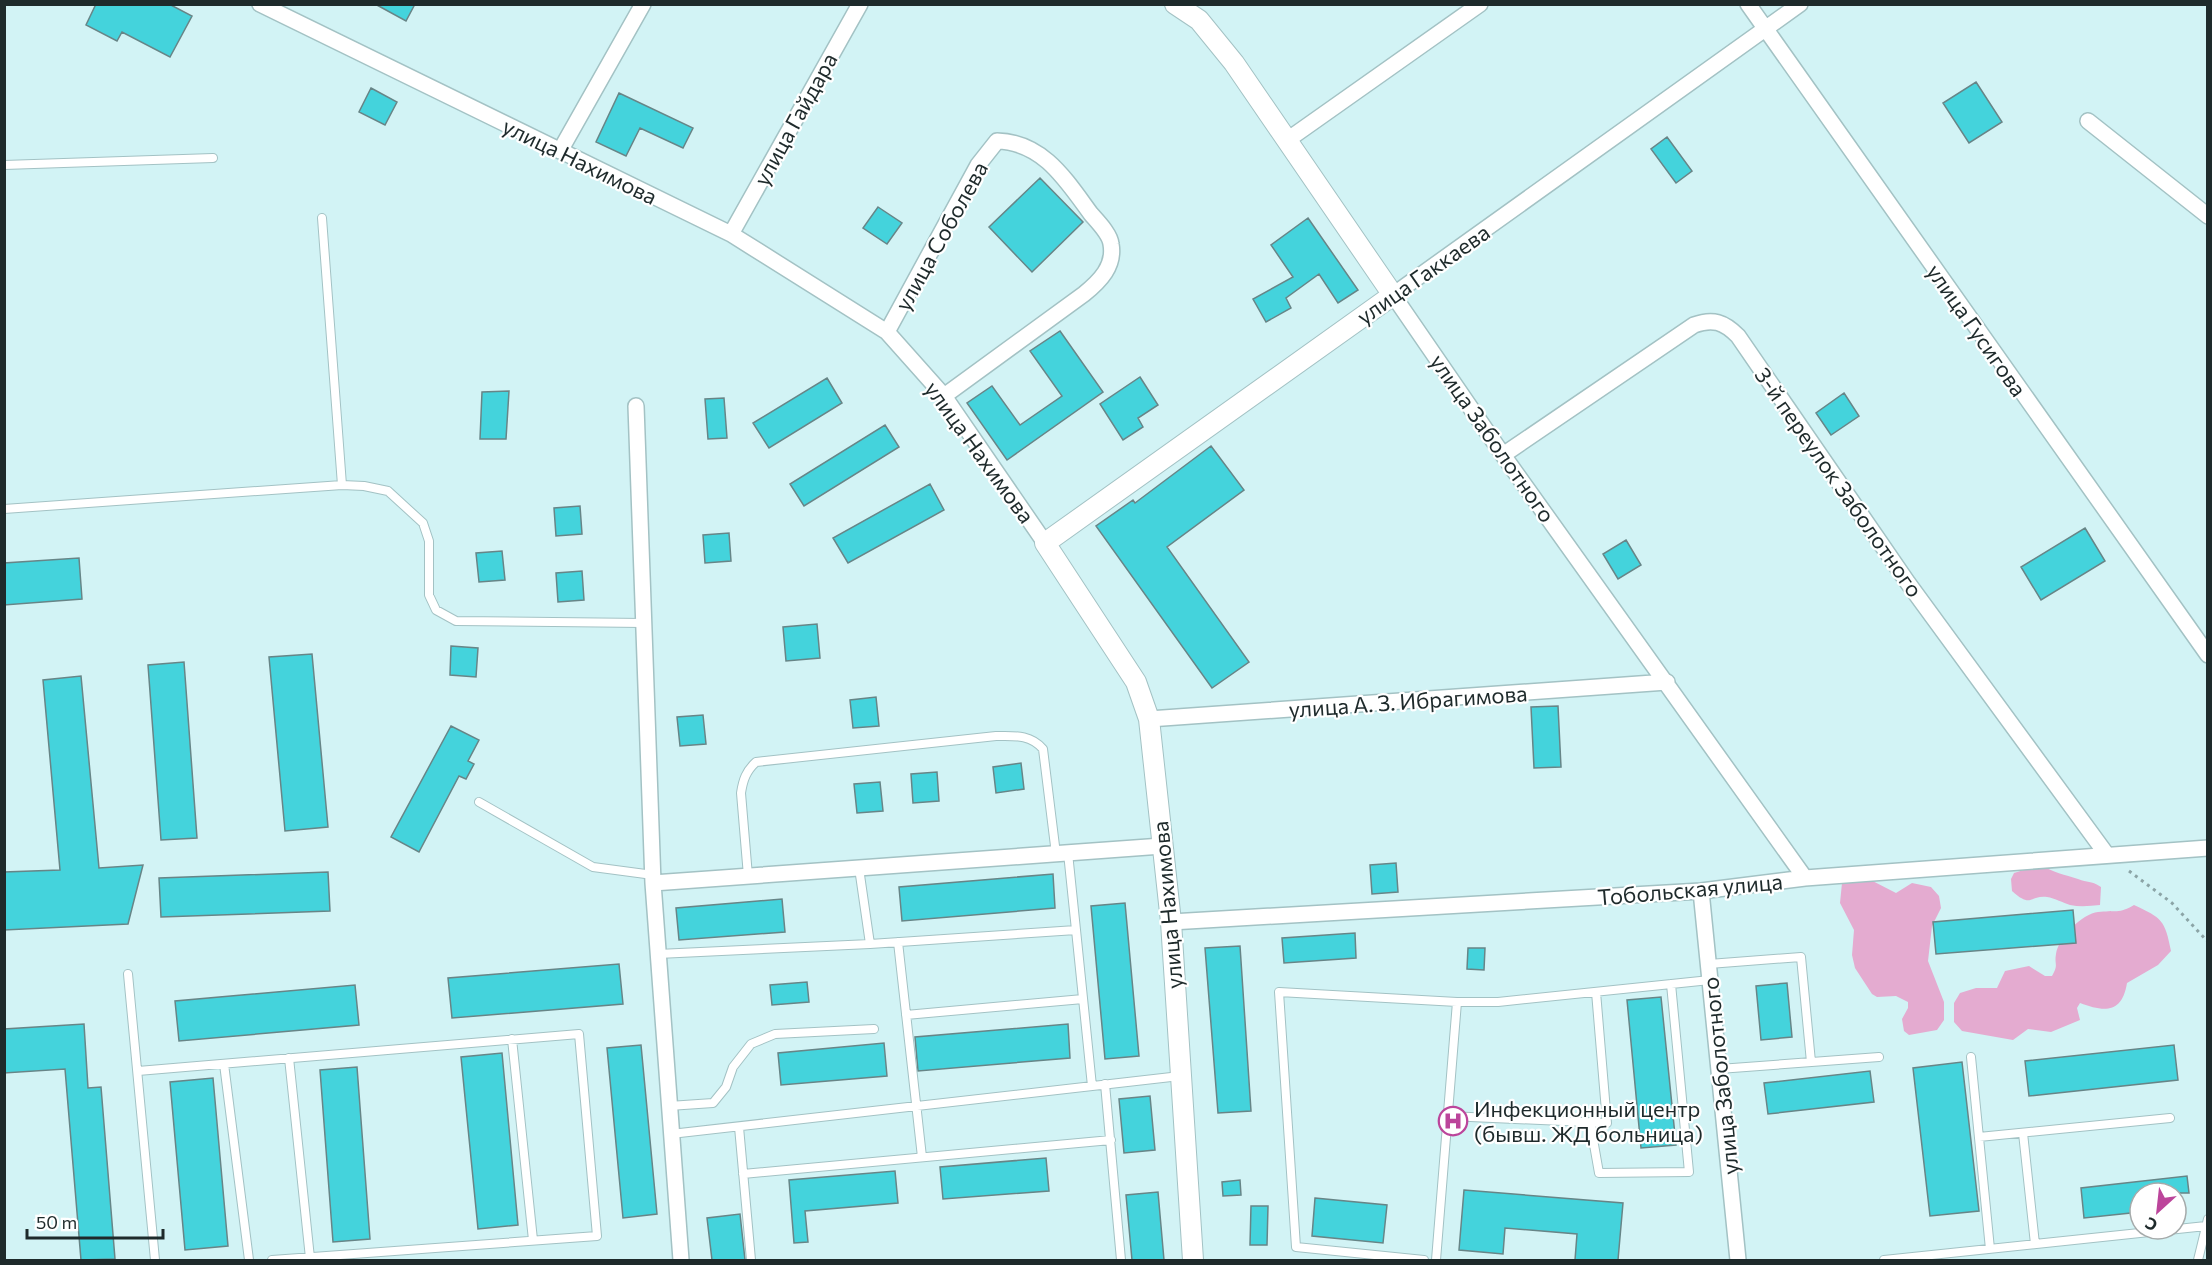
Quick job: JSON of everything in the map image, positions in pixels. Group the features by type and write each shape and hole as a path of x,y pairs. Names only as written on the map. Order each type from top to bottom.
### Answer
{"street":[{"name":"улица Нахимова","path":"260,4 731,234 887,332 944,396 1045,543 1136,682 1149,719 1171,922 1193,1260"},
{"path":"560,152 643,4"},
{"name":"улица Гайдара","path":"731,234 860,4"},
{"name":"улица Заболотного","path":"1175,4 1199,20 1234,63 1503,455 1805,878"},
{"path":"1286,141 1480,4"},
{"name":"улица Гусигова","path":"1748,4 2208,655"},
{"name":"улица Гаккаева","path":"1045,543 1800,4"},
{"path":"2088,121 2208,216"},
{"name":"улица Соболева","path":"887,332 978,165 997,141 1014,141 1058,168 1111,243 1111,262 1101,280 1084,294 944,396"},
{"name":"3-й переулок Заболотного","path":"1503,455 1694,325 1706,320 1719,321 1729,327 1738,336 1908,583 2107,855"},
{"path":"636,406 653,879 681,1260"},
{"name":"улица А. З. Ибрагимова","path":"1149,719 1667,682"},
{"path":"653,879 748,876 1162,846"},
{"name":"Тобольская улица","path":"1171,922 1701,891 1805,878 2208,848"},
{"name":"улица Заболотного","path":"1701,891 1738,1260"}],"lane":[{"path":"4,165 213,158"},
{"path":"322,218 342,485"},
{"path":"4,509 342,485 364,486 387,491 423,523 429,541 429,595 435,610 456,621 644,623"},
{"path":"748,876 741,793 742,781 756,762 996,736 1022,736 1035,740 1043,749 1076,930 1092,1086"},
{"path":"480,802 593,867 653,879"},
{"path":"858,868 870,944"},
{"path":"658,954 870,944 1076,930"},
{"path":"898,942 922,1157"},
{"path":"1424,1260 1296,1247 1279,992 1457,1002 1498,1002 1671,984 1710,972 1801,957 1811,1062"},
{"path":"128,974 155,1260"},
{"path":"1590,1122 1599,1173 1689,1172 1671,984"},
{"path":"1448,1116 1607,1123 1596,992"},
{"path":"906,1015 1083,999"},
{"path":"1436,1260 1457,1002"},
{"path":"669,1106 713,1103 726,1087 732,1067 751,1044 775,1034 874,1029"},
{"path":"138,1071 579,1034 597,1236 272,1260"},
{"path":"512,1039 533,1240"},
{"path":"1719,1069 1879,1057"},
{"path":"1971,1057 1990,1249"},
{"path":"289,1058 310,1258"},
{"path":"224,1064 249,1260"},
{"path":"671,1134 1181,1076"},
{"path":"1105,1084 1121,1260"},
{"path":"1979,1137 2170,1118"},
{"path":"739,1127 751,1260"},
{"path":"2023,1133 2034,1244"},
{"path":"743,1174 1111,1140"},
{"path":"1884,1260 2207,1222 2198,1260"}],"path":[{"path":"2107,855 2172,903 2208,942"}],"shaded area":[{"path":"2040,865 2101,887 2100,905 2074,906 2047,897 2027,900 2012,891 2011,879 2014,873"},
{"path":"1857,873 1896,893 1912,883 1931,887 1939,896 1941,908 1932,926 1928,961 1944,1002 1944,1020 1937,1030 1909,1035 1904,1031 1902,1019 1908,1008 1908,1002 1896,996 1877,997 1872,994 1855,968 1852,955 1854,930 1840,903 1842,883 1850,874"},
{"path":"2134,905 2161,921 2167,933 2171,951 2158,965 2127,983 2125,993 2116,1005 2104,1009 2080,1003 2077,1008 2080,1020 2051,1032 2028,1029 2013,1040 1962,1031 1954,1022 1954,1003 1960,993 1976,988 1997,988 2005,971 2029,966 2045,976 2052,976 2056,967 2058,948 2072,927 2092,913 2121,911"}],"building":[{"path":"96,4 169,4 192,16 170,57 122,32 117,41 86,25"},
{"path":"375,4 415,4 406,21"},
{"path":"1976,82 2002,122 1969,143 1943,103"},
{"path":"371,88 397,102 385,125 359,112"},
{"path":"619,93 693,128 683,148 640,128 626,156 596,142"},
{"path":"1667,137 1692,171 1676,183 1651,149"},
{"path":"1040,178 1083,222 1032,272 989,227"},
{"path":"878,207 902,223 887,244 863,228"},
{"path":"1308,218 1358,290 1338,303 1319,274 1286,298 1291,308 1266,322 1253,299 1293,277 1271,245"},
{"path":"1060,331 1103,392 1007,460 967,403 992,386 1020,425 1062,396 1030,351"},
{"path":"1140,377 1158,405 1138,418 1143,427 1123,440 1100,404"},
{"path":"827,378 842,403 769,448 753,423"},
{"path":"509,391 506,439 480,439 482,392"},
{"path":"1844,393 1859,416 1831,435 1816,413"},
{"path":"724,398 727,438 708,439 705,399"},
{"path":"885,425 899,447 804,506 790,484"},
{"path":"1211,446 1244,490 1167,547 1249,662 1212,688 1096,526 1133,500 1135,503"},
{"path":"930,484 944,510 848,563 833,538"},
{"path":"580,506 582,534 556,536 554,508"},
{"path":"2085,528 2105,561 2041,600 2021,567"},
{"path":"729,533 731,561 705,563 703,535"},
{"path":"1626,540 1641,565 1618,579 1603,554"},
{"path":"502,551 505,580 479,582 476,553"},
{"path":"79,558 82,599 4,605 4,563"},
{"path":"582,571 584,600 558,602 556,573"},
{"path":"817,624 820,658 786,661 783,627"},
{"path":"451,646 478,648 476,677 450,675"},
{"path":"312,654 328,827 285,831 269,657"},
{"path":"184,662 197,838 161,840 148,665"},
{"path":"81,676 99,868 143,865 128,924 4,930 4,872 60,870 43,680"},
{"path":"876,697 879,726 853,728 850,700"},
{"path":"1558,706 1561,767 1534,768 1531,707"},
{"path":"703,715 706,744 680,746 677,717"},
{"path":"451,726 479,740 468,761 474,764 466,779 459,776 419,852 391,837"},
{"path":"1021,763 1024,789 996,793 993,767"},
{"path":"937,772 939,801 913,803 911,774"},
{"path":"880,782 883,811 857,813 854,784"},
{"path":"1396,863 1398,892 1372,894 1370,865"},
{"path":"328,872 330,911 161,917 159,878"},
{"path":"1053,874 1055,908 902,921 899,887"},
{"path":"782,899 785,932 679,940 676,908"},
{"path":"1125,903 1139,1056 1105,1059 1091,906"},
{"path":"2073,910 2076,943 1936,954 1933,922"},
{"path":"1355,933 1356,958 1284,963 1282,938"},
{"path":"1240,946 1251,1111 1218,1113 1205,948"},
{"path":"1468,948 1485,948 1484,970 1467,969"},
{"path":"619,964 623,1004 452,1018 448,978"},
{"path":"807,982 809,1002 772,1005 770,985"},
{"path":"1787,983 1792,1037 1761,1040 1756,986"},
{"path":"355,985 359,1025 179,1041 175,1001"},
{"path":"1661,997 1676,1145 1641,1148 1627,1000"},
{"path":"84,1024 88,1088 101,1087 115,1259 81,1260 65,1069 4,1073 4,1029"},
{"path":"1068,1024 1070,1058 918,1071 915,1037"},
{"path":"884,1043 887,1076 781,1085 778,1053"},
{"path":"641,1045 657,1214 623,1218 607,1048"},
{"path":"2174,1045 2178,1080 2029,1096 2025,1061"},
{"path":"502,1053 518,1225 478,1229 461,1057"},
{"path":"1962,1062 1979,1211 1930,1216 1913,1068"},
{"path":"357,1067 370,1239 333,1242 320,1070"},
{"path":"1870,1071 1874,1102 1768,1114 1764,1083"},
{"path":"213,1078 228,1246 185,1250 170,1082"},
{"path":"1150,1096 1155,1150 1124,1153 1119,1099"},
{"path":"1046,1158 1049,1191 943,1199 940,1167"},
{"path":"895,1171 898,1203 805,1211 808,1242 794,1243 789,1180"},
{"path":"2187,1176 2188,1181 2143,1181"},
{"path":"1240,1180 1241,1195 1223,1196 1222,1182"},
{"path":"2128,1183 2128,1213 2084,1218 2081,1188"},
{"path":"1464,1190 1623,1203 1618,1260 1575,1260 1577,1234 1505,1228 1503,1254 1459,1250"},
{"path":"1158,1192 1164,1260 1132,1260 1126,1195"},
{"path":"1315,1198 1387,1205 1383,1243 1312,1236"},
{"path":"1251,1206 1268,1206 1267,1245 1250,1245"},
{"path":"740,1214 745,1260 712,1260 707,1218"}],"place":[{"name":"Инфекционный центр (бывш. ЖД больница)","path":"1453,1121"}]}
